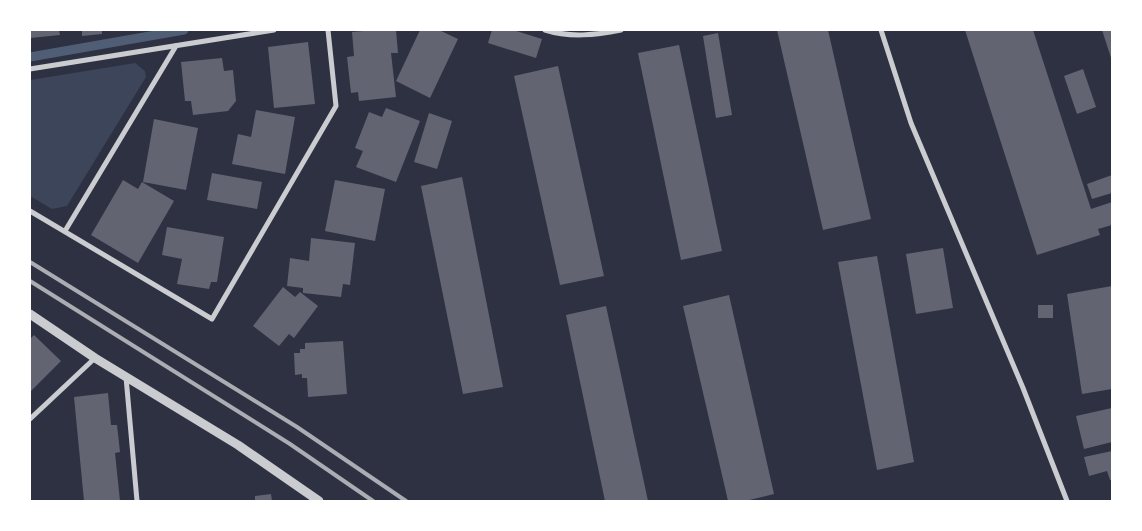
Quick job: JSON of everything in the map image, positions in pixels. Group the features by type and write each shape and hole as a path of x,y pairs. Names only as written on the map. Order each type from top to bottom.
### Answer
{"street":[{"path":"30,69 274,30"},
{"path":"30,211 212,319 336,106 328,30"},
{"path":"545,30 560,34 594,35 621,30"},
{"path":"881,30 911,123 1023,388 1067,501"},
{"path":"65,231 176,46"},
{"path":"30,314 95,358 238,445 319,501"},
{"path":"30,419 95,358"},
{"path":"126,377 137,501"}],"shaded area":[{"path":"135,63 145,71 146,77 67,206 52,209 30,196 30,80"}],"building":[{"path":"30,30 59,30 60,35 30,38"},
{"path":"82,30 102,30 102,34 82,36"},
{"path":"396,30 398,53 391,53 396,97 359,101 358,92 351,93 347,57 354,56 352,32"},
{"path":"420,30 439,30 458,39 430,98 396,81"},
{"path":"492,30 513,30 542,39 536,58 488,43"},
{"path":"777,30 828,30 871,219 823,230"},
{"path":"965,30 1033,30 1091,209 1112,202 1112,225 1098,229 1100,235 1037,255"},
{"path":"1102,30 1112,30 1112,61"},
{"path":"718,33 732,115 716,118 703,36"},
{"path":"308,42 315,104 274,108 268,47"},
{"path":"679,45 722,251 681,260 638,53"},
{"path":"222,58 224,71 233,70 236,101 228,111 193,115 191,101 185,101 181,62"},
{"path":"558,66 604,276 560,285 514,76"},
{"path":"1083,69 1096,107 1077,114 1064,76"},
{"path":"386,108 420,121 396,182 356,167 363,151 355,148 369,112 382,117"},
{"path":"256,110 295,117 285,174 232,164 238,134 251,137"},
{"path":"429,113 452,121 437,169 414,162"},
{"path":"154,119 198,128 186,190 143,182"},
{"path":"212,173 262,182 257,209 207,200"},
{"path":"1112,175 1112,193 1092,199 1087,184"},
{"path":"462,177 503,387 463,394 421,186"},
{"path":"123,180 138,189 142,182 174,201 138,263 91,235"},
{"path":"335,180 385,189 375,241 325,231"},
{"path":"167,227 224,237 217,282 211,282 209,289 177,284 182,259 162,255"},
{"path":"311,238 355,243 350,285 343,284 341,297 303,293 303,288 287,286 290,258 309,261"},
{"path":"943,248 953,308 916,314 906,254"},
{"path":"877,256 914,462 877,470 838,262"},
{"path":"1112,286 1112,389 1082,394 1067,294"},
{"path":"283,287 295,297 300,292 318,306 294,338 289,334 279,346 253,326"},
{"path":"729,295 774,494 745,501 728,501 683,306"},
{"path":"1038,305 1053,305 1053,318 1038,318"},
{"path":"606,306 648,501 605,501 566,315"},
{"path":"34,335 61,361 30,392 30,339"},
{"path":"343,341 347,394 308,397 307,378 302,378 302,374 295,375 294,353 300,353 300,349 305,349 305,343"},
{"path":"108,393 111,425 117,425 120,452 115,453 120,501 84,501 74,397"},
{"path":"1112,408 1112,442 1084,449 1076,416"},
{"path":"1112,451 1112,480 1110,480 1107,471 1089,476 1084,457"},
{"path":"271,494 272,501 255,501 255,496"}],"waterway":[{"path":"30,57 184,30"}],"railway":[{"path":"30,262 297,427 406,501"},
{"path":"30,281 290,444 373,501"}]}
